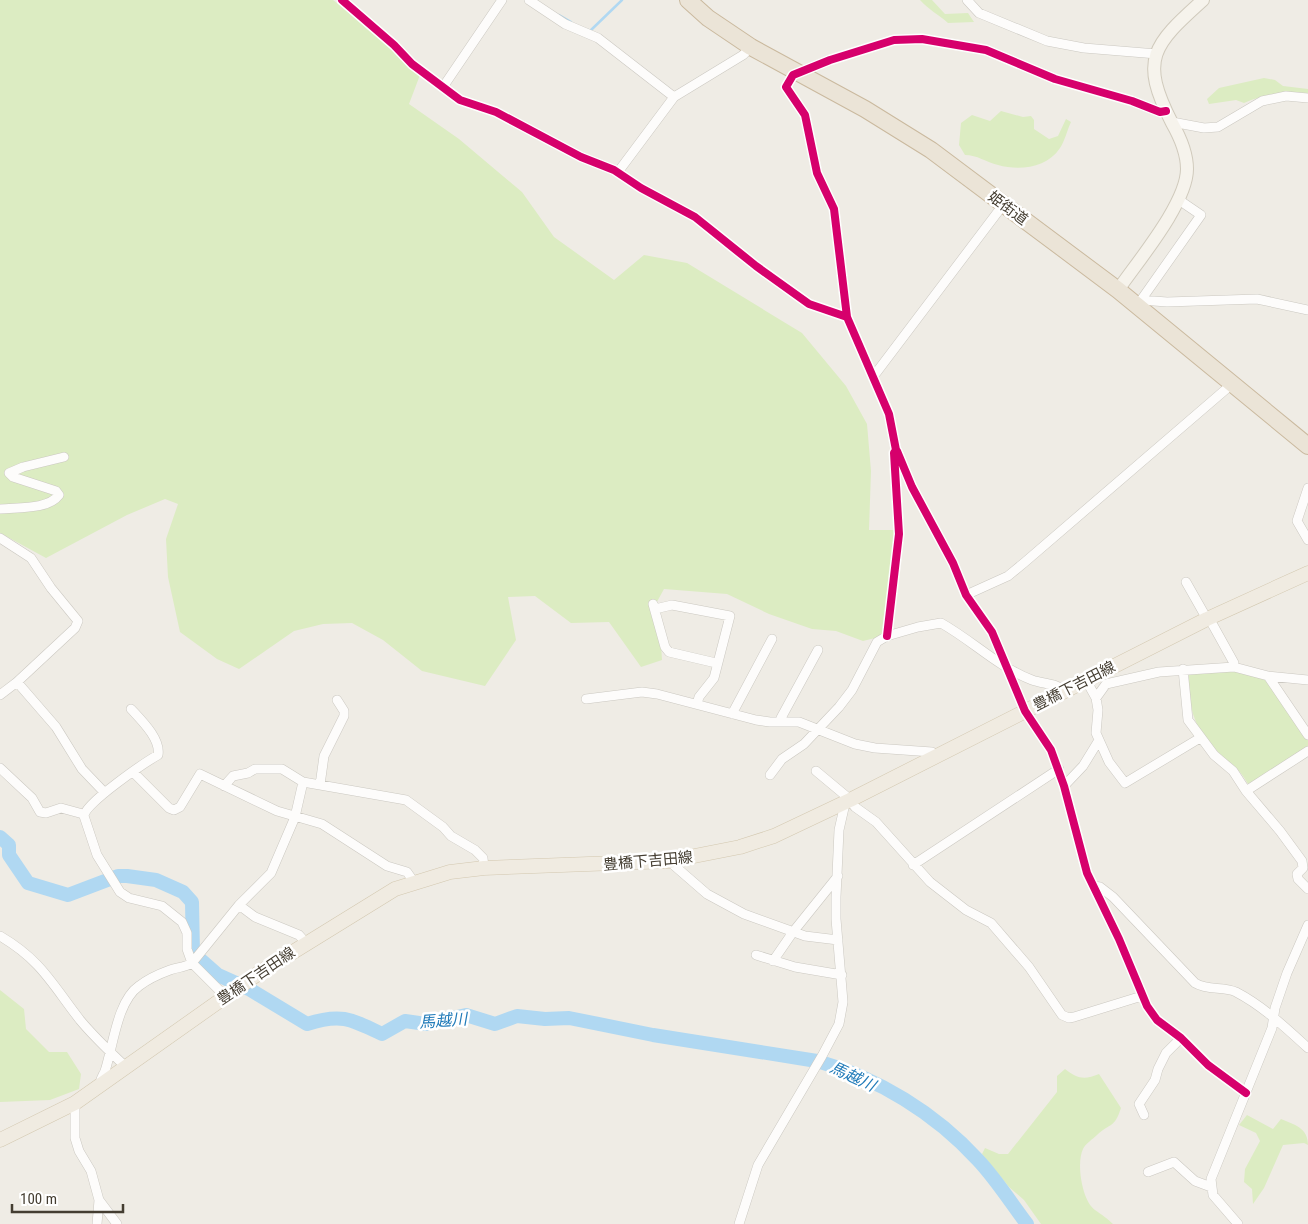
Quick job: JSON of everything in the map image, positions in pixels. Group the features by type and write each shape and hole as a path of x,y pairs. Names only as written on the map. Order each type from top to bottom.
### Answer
{"highway":[{"name":"姫街道","path":"688,0 708,18 751,47 902,131 1118,290 1139,303 1232,384 1308,446"}],"main road":[{"name":"豊橋下吉田線","path":"0,1140 74,1103 226,996 306,943 376,900 414,882 450,872 484,868 669,861 740,847 774,836 936,757 1208,618 1308,573"}],"street":[{"path":"342,0 394,44 412,64 460,100 519,123 581,158 618,172 641,188 695,217 756,266 809,304 847,317"},
{"path":"443,87 502,0"},
{"path":"529,0 565,24 598,38 674,97"},
{"path":"967,0 979,13 1046,41 1084,48 1157,54"},
{"path":"1118,290 1179,200 1187,170 1185,152 1155,86 1154,74 1157,54 1169,33 1203,0"},
{"path":"1246,1093 1208,1065 1181,1038 1157,1020 1142,996 1123,948 1083,859 1064,786 1050,750 1025,711 992,632 966,596 953,563 912,487 896,450 889,414 873,373 847,317 834,209 817,174 805,115 786,87 793,75 830,60 894,40 922,39 986,50 1055,79 1132,101 1204,128 1218,127 1262,101 1286,96 1308,98"},
{"path":"618,172 674,97 743,55 751,47"},
{"path":"1139,303 1200,215 1179,200"},
{"path":"873,373 876,373 1003,205"},
{"path":"1139,303 1257,299 1308,310"},
{"path":"966,596 1008,576 1232,384"},
{"path":"887,636 899,534 894,468 894,453 896,450"},
{"path":"0,509 47,504 55,500 59,495 56,491 13,477 9,473 23,467 64,457"},
{"path":"1308,488 1297,521 1308,540"},
{"path":"0,538 31,558 51,588 78,621 75,628 17,682 0,695"},
{"path":"1186,582 1234,663 1234,667"},
{"path":"697,704 699,697 714,678 716,663 730,616 672,605 654,606 665,647 669,652 716,663"},
{"path":"770,775 782,759 804,744 820,728 852,690 877,642 887,636 918,627 941,623 1008,670 1034,681 1060,686 1065,691"},
{"path":"732,714 772,639"},
{"path":"781,722 781,718 818,650"},
{"path":"1096,698 1106,684 1159,672 1184,669 1234,667 1268,676 1308,680"},
{"path":"1184,669 1188,720 1214,755 1233,771 1246,791 1280,831 1302,861 1302,868 1297,874 1298,879 1308,889"},
{"path":"1268,676 1308,736"},
{"path":"1086,680 1096,698 1098,710 1096,733 1109,762 1124,784 1200,738"},
{"path":"17,682 56,727 82,768 104,792"},
{"path":"586,699 642,692 770,722 799,722 820,728 855,744 884,750 932,752 936,757"},
{"path":"320,785 324,756 344,716 344,711 337,700"},
{"path":"83,814 104,792 158,755 159,750 150,732 132,709"},
{"path":"1064,786 1083,766 1099,740"},
{"path":"1246,791 1308,751"},
{"path":"0,768 29,794 40,812 46,813 61,808 83,814"},
{"path":"224,786 233,776 248,773 255,768 282,769 303,782 406,800 443,827 451,836 475,850 483,858 484,868"},
{"path":"913,865 1059,770"},
{"path":"816,771 846,802 886,833 930,882 966,910 991,923 1029,967 1062,1015 1069,1018 1074,1017 1142,996"},
{"path":"134,773 168,808 174,810 180,808 200,774 295,817 322,824 387,866 406,872 414,882"},
{"path":"101,1085 100,1081 122,1012 135,989 158,975 195,959 239,905 271,873 295,817 303,782"},
{"path":"739,1224 758,1165 839,1024 843,1002 836,919 838,838 846,802"},
{"path":"83,814 97,855 124,896 162,906 182,922 187,933 187,949 226,996"},
{"path":"669,861 715,899 762,922 793,932 838,940"},
{"path":"773,961 793,932 838,876"},
{"path":"1094,886 1100,887 1113,897 1195,982 1207,988 1234,991 1274,1019 1308,1048"},
{"path":"239,905 260,920 299,935 306,943"},
{"path":"1238,1224 1213,1196 1212,1179 1274,1019 1275,1008 1287,973 1308,926"},
{"path":"0,936 13,943 43,969 78,1018 126,1067"},
{"path":"756,955 773,961 842,975"},
{"path":"1144,1116 1140,1104 1155,1080 1166,1053 1181,1038"},
{"path":"74,1103 75,1138 79,1151 91,1171 99,1200 97,1224"},
{"path":"1148,1172 1174,1162 1195,1181 1211,1187"},
{"path":"99,1200 117,1224"},
{"path":"1224,1224 1231,1216"}],"green space":[{"path":"0,0 333,0 363,23 420,75 409,104 459,139 522,192 554,237 614,280 644,255 687,263 802,333 846,386 867,424 871,471 869,530 895,530 883,636 863,641 836,631 812,629 769,614 727,594 664,589 653,609 660,629 662,660 641,667 609,622 571,623 535,596 508,597 516,640 485,686 422,671 383,640 352,623 323,624 294,631 239,669 217,659 180,632 168,577 166,539 178,504 165,499 127,515 46,558 2,534 0,535"},
{"path":"920,0 932,0 945,14 968,13 974,22 948,23"},
{"path":"1264,78 1275,80 1283,86 1308,89 1308,93 1276,94 1244,103 1236,100 1209,104 1207,99 1219,88"},
{"path":"1001,111 1023,117 1031,116 1034,120 1034,129 1049,139 1058,136 1066,119 1071,122 1060,148 1048,160 1040,164 1023,168 1006,167 974,156 965,155 959,145 961,123 972,115 990,121"},
{"path":"1236,669 1265,677 1308,740 1308,748 1294,759 1248,784 1237,769 1217,751 1202,732 1193,714 1189,694 1188,670"},
{"path":"0,990 24,1009 26,1029 49,1052 67,1052 81,1074 79,1089 50,1100 0,1102"},
{"path":"1065,1069 1081,1078 1099,1074 1121,1108 1119,1115 1112,1125 1084,1147 1080,1163 1084,1190 1090,1205 1113,1224 1041,1224 1024,1200 1009,1187 982,1154 985,1148 999,1154 1008,1154 1057,1092 1057,1076"},
{"path":"1247,1115 1273,1129 1281,1119 1295,1125 1306,1134 1308,1145 1304,1143 1283,1145 1264,1188 1253,1204 1252,1189 1244,1182 1245,1169 1260,1141 1256,1133 1239,1125"}],"waterway":[{"path":"588,30 590,31 622,0"},
{"path":"559,15 571,22"},
{"name":"馬越川","path":"0,837 9,845 9,855 28,883 68,895 118,876 127,876 156,880 183,892 192,902 193,953 218,975 249,989 307,1024 329,1019 346,1019 382,1034 405,1021 426,1024 466,1015 495,1024 517,1016 545,1019 569,1018 653,1035 817,1061 840,1068 883,1087 904,1099 943,1127 985,1167 1027,1224"}],"cycle path":[{"path":"342,0 394,45 412,64 460,100 496,112 581,157 614,170 641,188 695,217 756,266 809,304 847,317"},
{"path":"887,636 899,534 894,453 896,450 889,414 847,317 834,209 817,173 805,115 786,87 793,75 830,60 894,40 922,39 986,50 1055,79 1132,101 1160,112 1166,111"},
{"path":"897,451 912,487 953,563 966,595 992,632 1025,711 1051,750 1064,786 1087,873 1119,939 1147,1006 1157,1020 1181,1038 1208,1065 1246,1093"}]}
